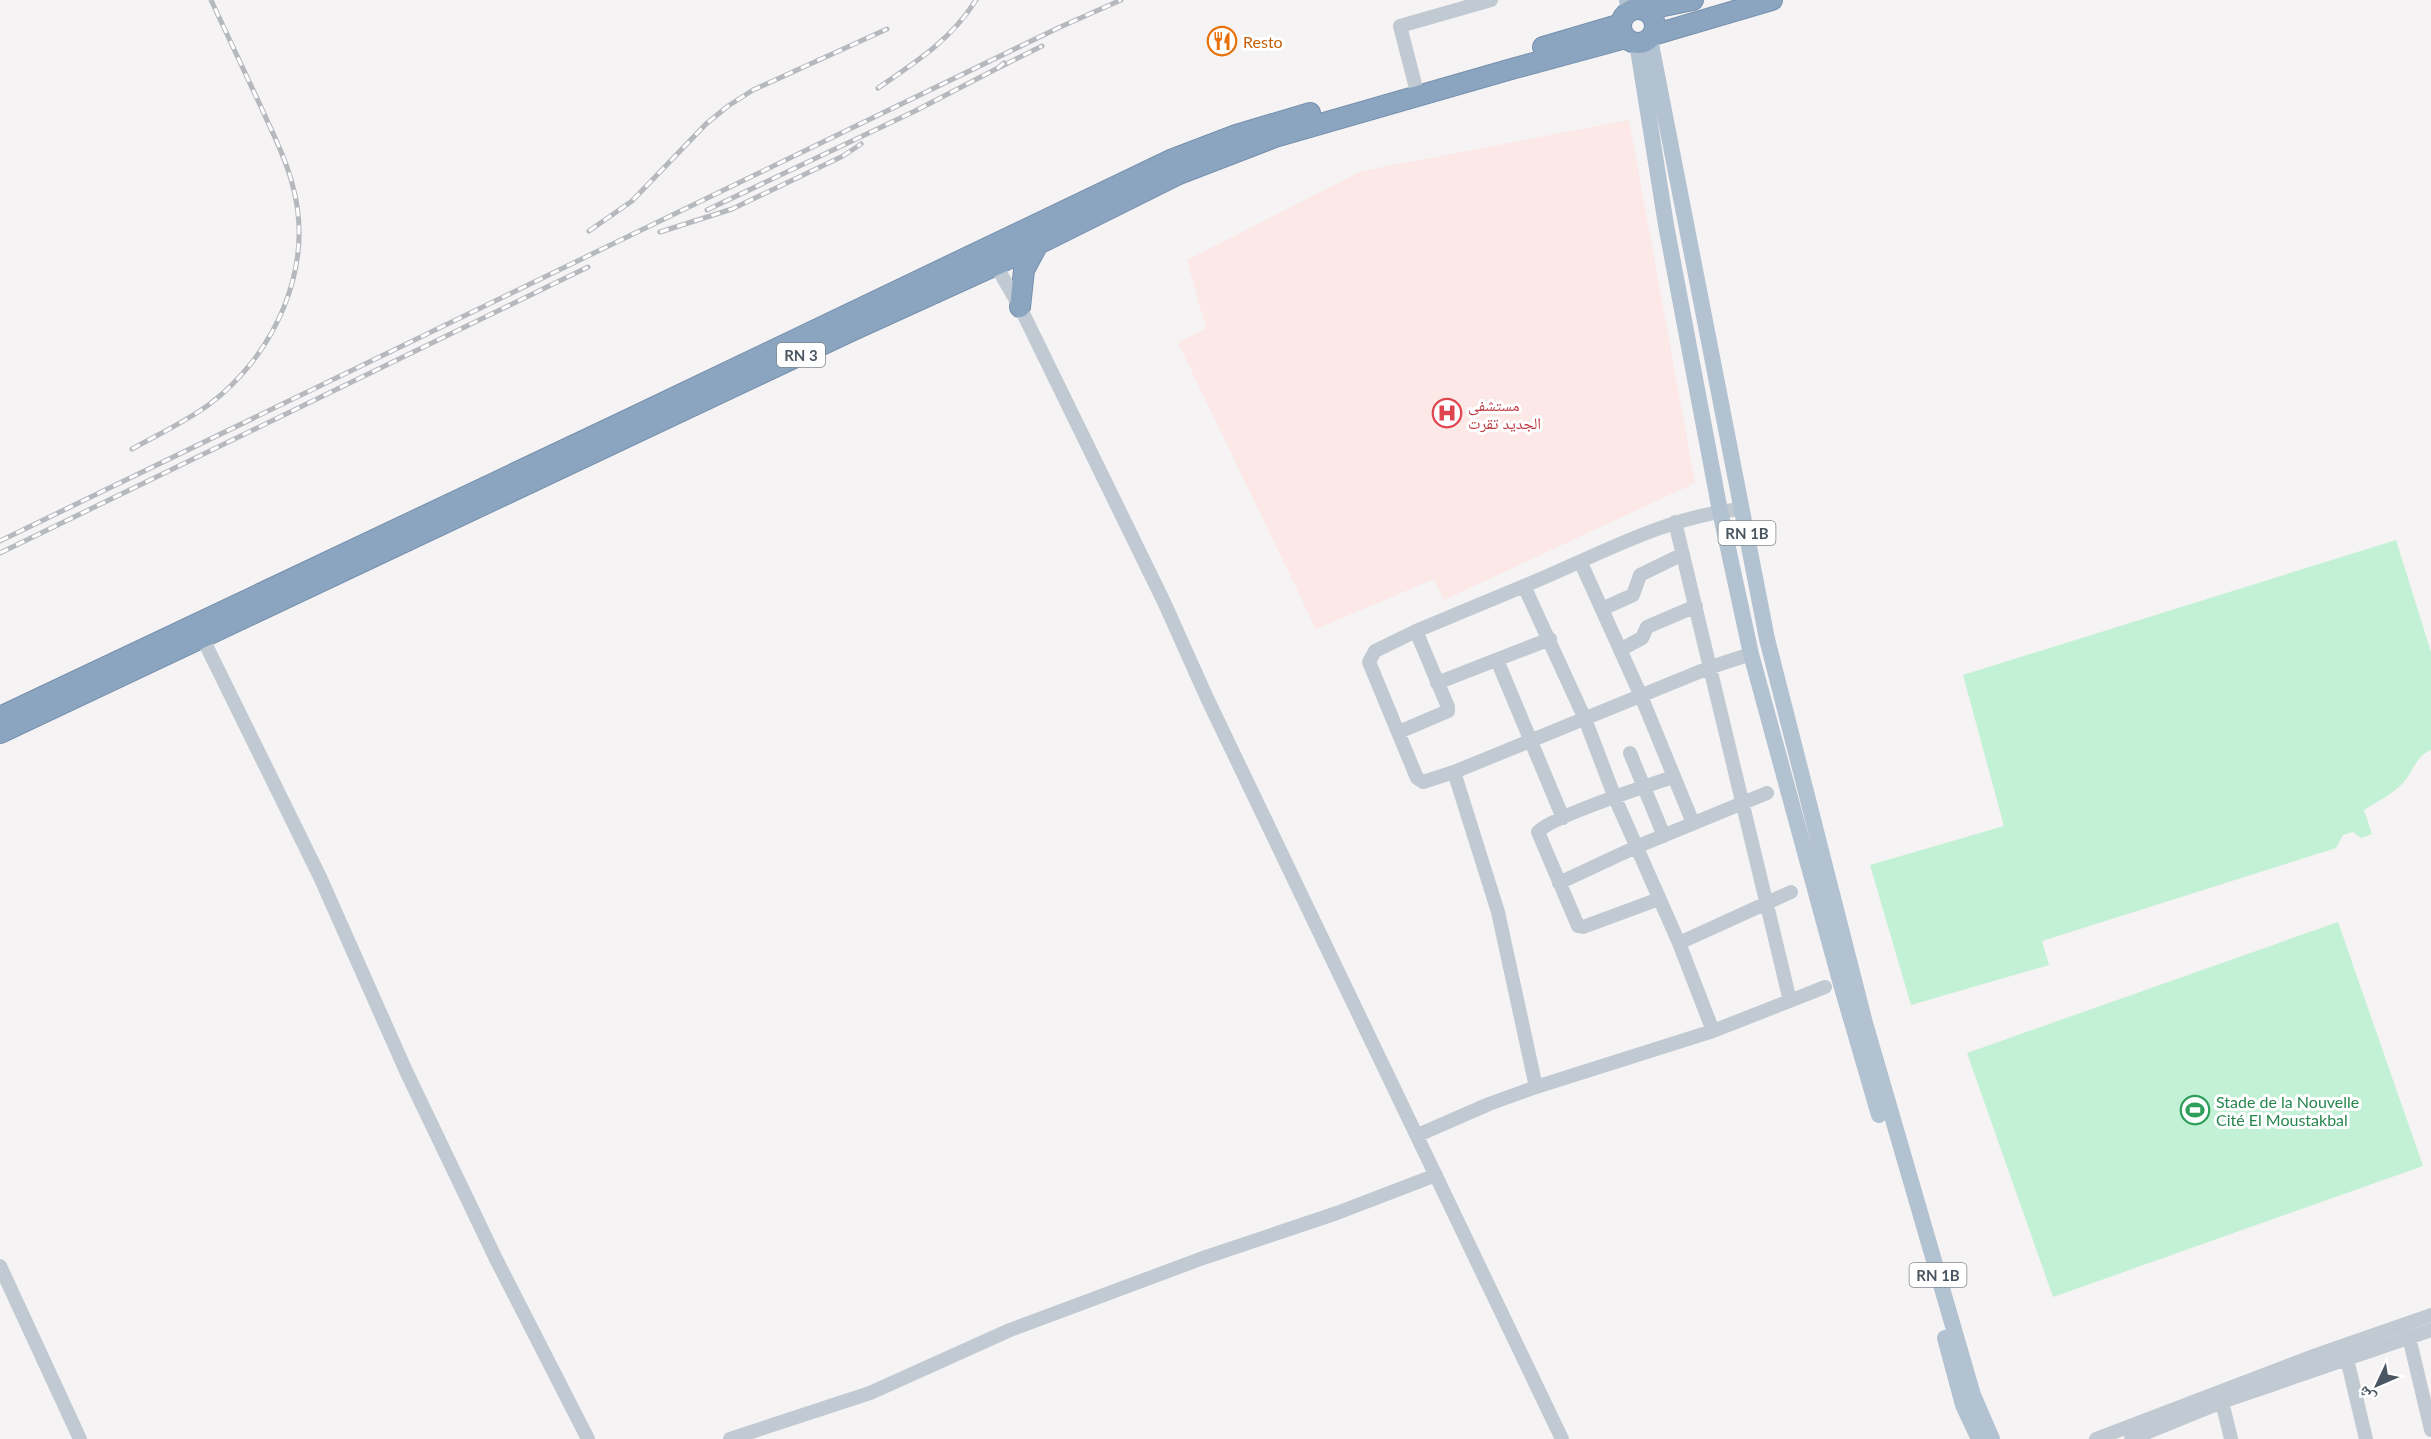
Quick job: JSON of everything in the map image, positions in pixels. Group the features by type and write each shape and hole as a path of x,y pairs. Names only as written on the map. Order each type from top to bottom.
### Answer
{"highway":[{"name":"RN 3","path":"0,717 762,365 996,265 1127,198 1221,156 1416,90 1637,21 1693,0"},
{"name":"RN 3","path":"1637,21 1772,0"},
{"name":"RN 3","path":"0,733 762,365 986,248 1173,159 1211,143 1269,125 1416,90"},
{"path":"1020,307 1024,270 1040,242"}],"main road":[{"name":"RN 1B","path":"1637,21 1742,509 1767,639 1859,1025"},
{"name":"RN 1B","path":"1637,21 1666,225 1719,512 1751,654 1910,1205 1963,1405 1979,1439"},
{"name":"RN 1B","path":"1883,1111 1973,1395 1992,1439"}],"street":[{"path":"1416,90 1400,26 1491,0"},
{"path":"986,248 1020,307 1563,1439"},
{"path":"1742,509 1675,522 1416,631 1376,651 1369,662 1420,781 1423,782 1532,741 1711,667 1751,654"},
{"path":"1675,522 1790,1001"},
{"path":"1602,609 1633,595 1640,575 1683,554"},
{"path":"1581,563 1641,696 1693,823"},
{"path":"1524,586 1585,719 1615,798 1679,943 1713,1032"},
{"path":"1620,650 1642,638 1647,627 1696,606"},
{"path":"1399,732 1448,711 1416,631"},
{"path":"202,637 320,877 406,1071 496,1259 588,1439"},
{"path":"1437,683 1550,639"},
{"path":"1497,660 1563,818"},
{"path":"1630,753 1664,836"},
{"path":"1454,771 1498,912 1536,1087"},
{"path":"1659,899 1581,927 1576,924 1538,832 1563,818 1673,777"},
{"path":"1559,883 1636,847 1767,793"},
{"path":"1679,943 1791,892"},
{"path":"1418,1135 1489,1104 1536,1087 1713,1032 1825,987"},
{"path":"730,1439 870,1393 1010,1330 1436,1175"},
{"path":"0,1266 80,1439"},
{"path":"2096,1439 2431,1315"},
{"path":"2131,1439 2222,1402 2431,1330"},
{"path":"2409,1337 2431,1430"},
{"path":"2347,1359 2366,1439"},
{"path":"2222,1402 2231,1439"}],"shaded area":[{"name":"مستشفى الجديد تقرت","path":"1629,120 1695,483 1444,600 1434,579 1316,629 1178,343 1206,328 1187,260 1362,171"}],"green space":[{"path":"2396,540 2431,652 2431,750 2419,759 2400,786 2364,810 2372,834 2361,838 2353,832 2343,835 2336,848 2042,941 2049,965 1911,1005 1870,865 2004,826 1963,675"},
{"name":"Stade de la Nouvelle Cité El Moustakbal","path":"2338,922 2423,1166 2053,1297 1967,1053"}],"railway":[{"path":"132,449 198,412 231,385 252,362 270,335 284,307 294,277 298,246 298,214 292,183 274,135 211,0"},
{"path":"878,88 944,39 976,0"},
{"path":"0,541 1058,28 1121,0"},
{"path":"589,231 632,201 706,124 728,106 753,90 887,29"},
{"path":"1004,63 998,68 1042,46"},
{"path":"707,210 915,111 998,68"},
{"path":"660,232 732,209 843,156 861,144"},
{"path":"0,553 588,267"}],"place":[{"name":"Resto","path":"1222,41"},
{"name":"مستشفى الجديد تقرت","path":"1447,413"},
{"name":"Stade de la Nouvelle Cité El Moustakbal","path":"2195,1110"}]}
